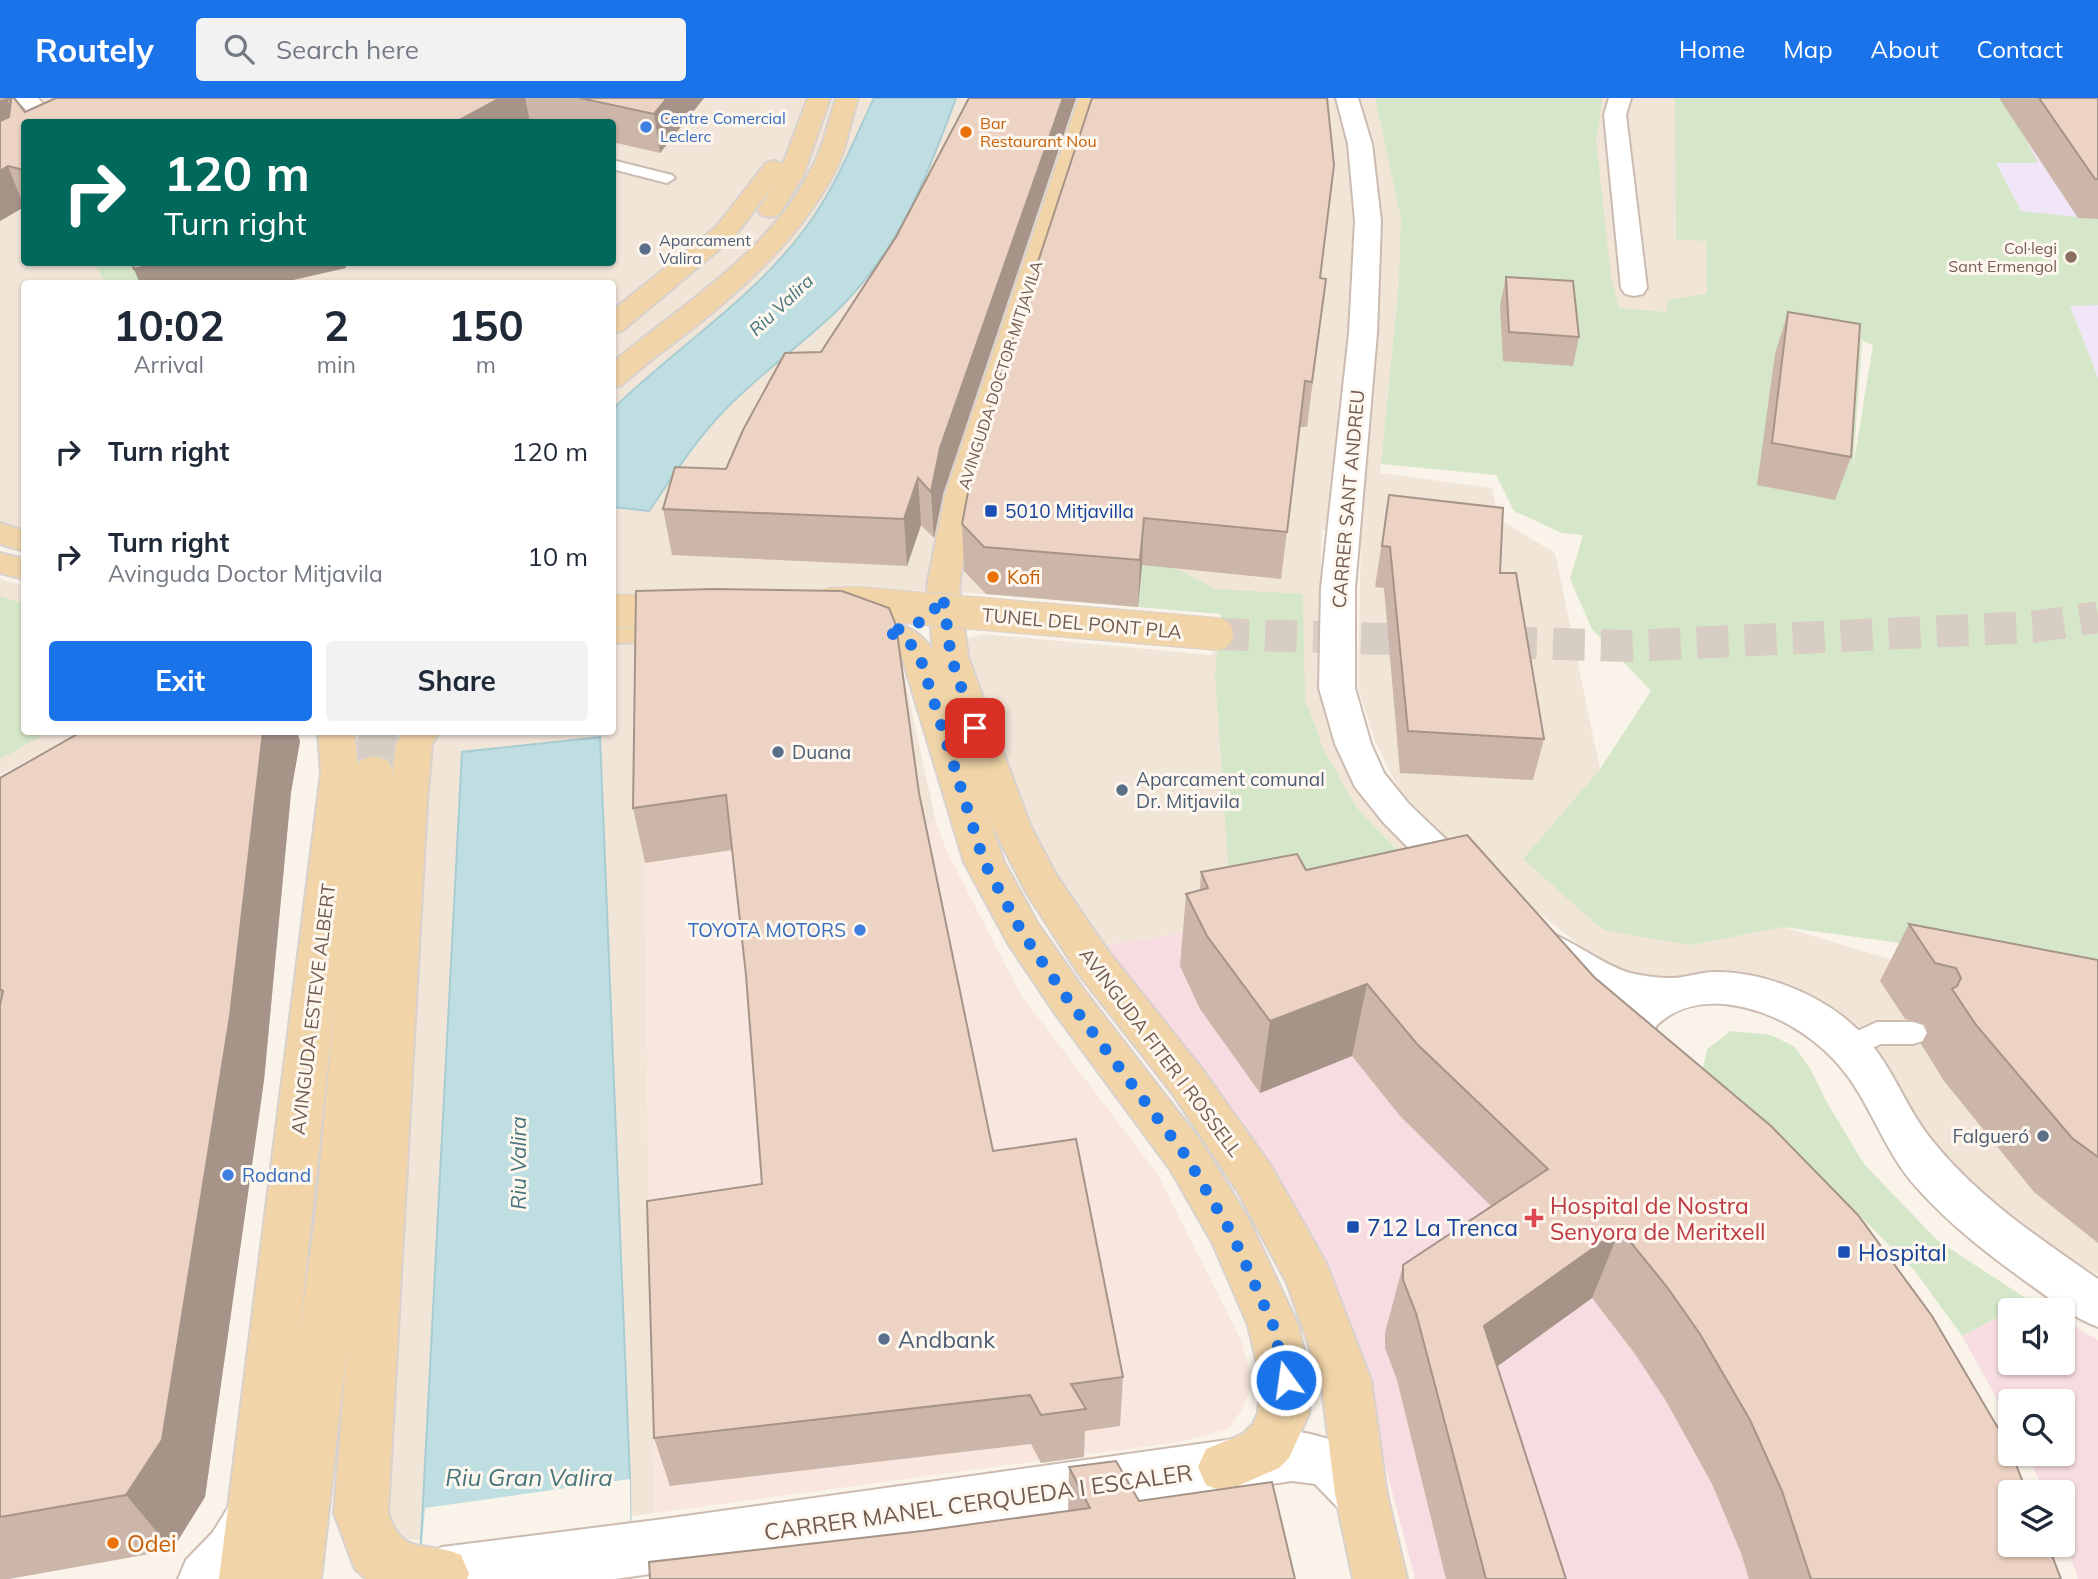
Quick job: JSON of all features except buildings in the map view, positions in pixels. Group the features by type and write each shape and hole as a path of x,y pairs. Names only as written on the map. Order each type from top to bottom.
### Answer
{"main road":[{"path":"616,343 683,294 745,241 774,205 791,176 819,98"},
{"path":"616,376 689,318 744,269 794,214 814,187 827,161 847,98"},
{"name":"AVINGUDA DOCTOR MITJAVILA","path":"951,657 943,596 960,495 1090,98"},
{"path":"616,322 724,232 810,122"},
{"path":"0,533 21,540"},
{"path":"0,563 21,568"},
{"path":"885,632 915,626 933,613 943,596"},
{"name":"TUNEL DEL PONT PLA","path":"885,632 811,618 857,603 1217,634"},
{"path":"616,611 722,618 616,631"},
{"path":"885,632 897,634 910,641 919,654 984,862 1023,934 1069,1001 1186,1156 1232,1234 1273,1325 1286,1380 1283,1414 1271,1441 1261,1451 1224,1467"},
{"name":"AVINGUDA FITER I ROSSELL","path":"951,657 1011,825 1040,882 1093,962 1187,1081 1255,1180 1309,1278 1346,1380 1361,1493 1380,1579"},
{"name":"AVINGUDA ESTEVE ALBERT","path":"246,1579 340,773 336,735"},
{"path":"419,735 414,744 408,802 362,1513 374,1550 401,1573 438,1577"},
{"name":"AVINGUDA ESTEVE ALBERT","path":"294,1579 339,1211 374,769"}],"street":[{"path":"26,98 46,119"},
{"name":"CARRER SANT ANDREU","path":"1347,98 1360,144 1368,221 1363,333 1338,588 1337,688 1353,744 1368,778 1396,813 1500,913"},
{"path":"1620,98 1615,115 1634,288"},
{"path":"1500,913 1651,1076 1630,1035 1643,1009 1671,994"},
{"path":"1500,913 1542,945 1622,988 1671,994 1733,988 1783,1002 1828,1026 1868,1069 1918,1156 1957,1197 2001,1239 2098,1305"},
{"name":"CARRER MANEL CERQUEDA I ESCALER","path":"438,1577 1292,1456"},
{"name":"AVINGUDA FITER I ROSSELL","path":"1292,1456 1319,1458 1341,1469 1361,1493"},
{"path":"205,1579 232,1551 254,1515"}],"lane":[{"path":"616,165 667,178"},
{"path":"1848,1048 1877,1033 1913,1033"}],"shaded area":[{"path":"0,98 2098,98 2098,378 2070,305 1995,161 2038,163 2022,133 1758,304 1862,341 1399,282 1380,473 1492,488 1499,519 1555,553 1600,769 1523,859 1692,945 1783,927 1903,963 2098,1004 2098,1274 2069,1261 1961,1183 1820,1012 1654,980 1602,963 1450,842 1400,791 1375,742 1358,687 1361,530 1322,530 1317,677 1332,732 1447,887 1437,892 1096,947 1005,789 965,653 968,638 984,634 1212,655 1221,614 986,594 889,589 616,594 616,280 21,280 21,531 0,525"},
{"name":"Col·legi Sant Ermengol","path":"2022,133 2098,136 2098,378 2070,305 1995,161 2038,163"},
{"path":"0,579 21,585 21,735 74,735 0,775"},
{"path":"616,643 900,656 936,823 645,863 655,1513 445,1541 402,1539 381,1505 413,934 432,735 616,735"},
{"path":"936,823 946,850 1021,995 1158,1175 1241,1340 1253,1381 1243,1408 1228,1429 1179,1442 655,1513 645,863"},
{"name":"Hospital de Nostra Senyora de Meritxell","path":"1437,892 2000,1579 1415,1579 1371,1411 1096,947"},
{"path":"1998,1318 1998,1375 2075,1375 2075,1327 2098,1340 2098,1579 2078,1579 2071,1557 2075,1557 2075,1480 2039,1480 2032,1466 2075,1466 2075,1389 1998,1389 1998,1401 1962,1336"}],"green space":[{"path":"1375,98 1603,98 1596,140 1611,277 1619,308 1667,312 1667,300 1707,294 1706,241 1676,239 1675,98 2098,98 2098,136 2023,134 2038,163 1996,163 2021,211 2098,219 2098,305 2070,306 2098,378 2098,988 1915,945 1783,927 1692,945 1603,930 1523,859 1600,769 1651,691 1592,629 1570,579 1583,535 1562,533 1514,511 1496,475 1381,464 1399,281 1401,219","holes":["1858,339 1873,345 1853,467 1862,342"]},
{"path":"95,266 214,266 214,280 104,280"},
{"path":"984,532 1155,558 1216,589 1303,594 1305,699 1323,748 1356,807 1437,892 1232,922 1215,674 1221,614 986,594 975,583"},
{"path":"0,596 21,603 21,735 44,735 0,759"},
{"path":"1731,1031 1771,1035 1795,1047 1864,1164 1937,1240 2025,1298 1998,1298 1998,1317 1962,1336 1915,1271 1847,1203 1720,1097 1702,1073 1707,1049"}],"water":[{"name":"Riu Valira","path":"874,98 956,98 914,202 887,250 852,295 737,397 711,424 649,511 616,507 616,406 739,299 786,252 827,196"},
{"name":"Riu Gran Valira","path":"600,737 630,1479 631,1579 419,1579 462,752"}],"pier":[{"path":"630,1479 631,1579 419,1579 425,1508"}],"tunnel":[{"path":"1217,634 1630,646 2033,627 2098,617"},
{"path":"374,769 378,735"}],"place":[{"name":"Centre Comercial Leclerc","path":"646,127"},
{"name":"Bar Restaurant Nou","path":"966,132"},
{"name":"Aparcament Valira","path":"645,249"},
{"name":"Col·legi Sant Ermengol","path":"2071,257"},
{"name":"5010 Mitjavilla","path":"991,511"},
{"name":"Kofi","path":"993,577"},
{"name":"Duana","path":"778,752"},
{"name":"Aparcament comunal Dr. Mitjavila","path":"1122,790"},
{"name":"TOYOTA MOTORS","path":"860,930"},
{"name":"Falgueró","path":"2043,1136"},
{"name":"Rodand","path":"228,1175"},
{"name":"Hospital de Nostra Senyora de Meritxell","path":"1534,1218"},
{"name":"712 La Trenca","path":"1353,1227"},
{"name":"Hospital","path":"1844,1252"},
{"name":"Andbank","path":"884,1339"},
{"name":"Odei","path":"113,1543"}],"route":[{"path":"975,728 951,657 943,596 933,613 915,626 885,632 897,634 910,641 919,654 942,735 984,862 1023,934 1069,1001 1151,1106 1186,1156 1232,1234 1273,1325 1286,1380"}]}
